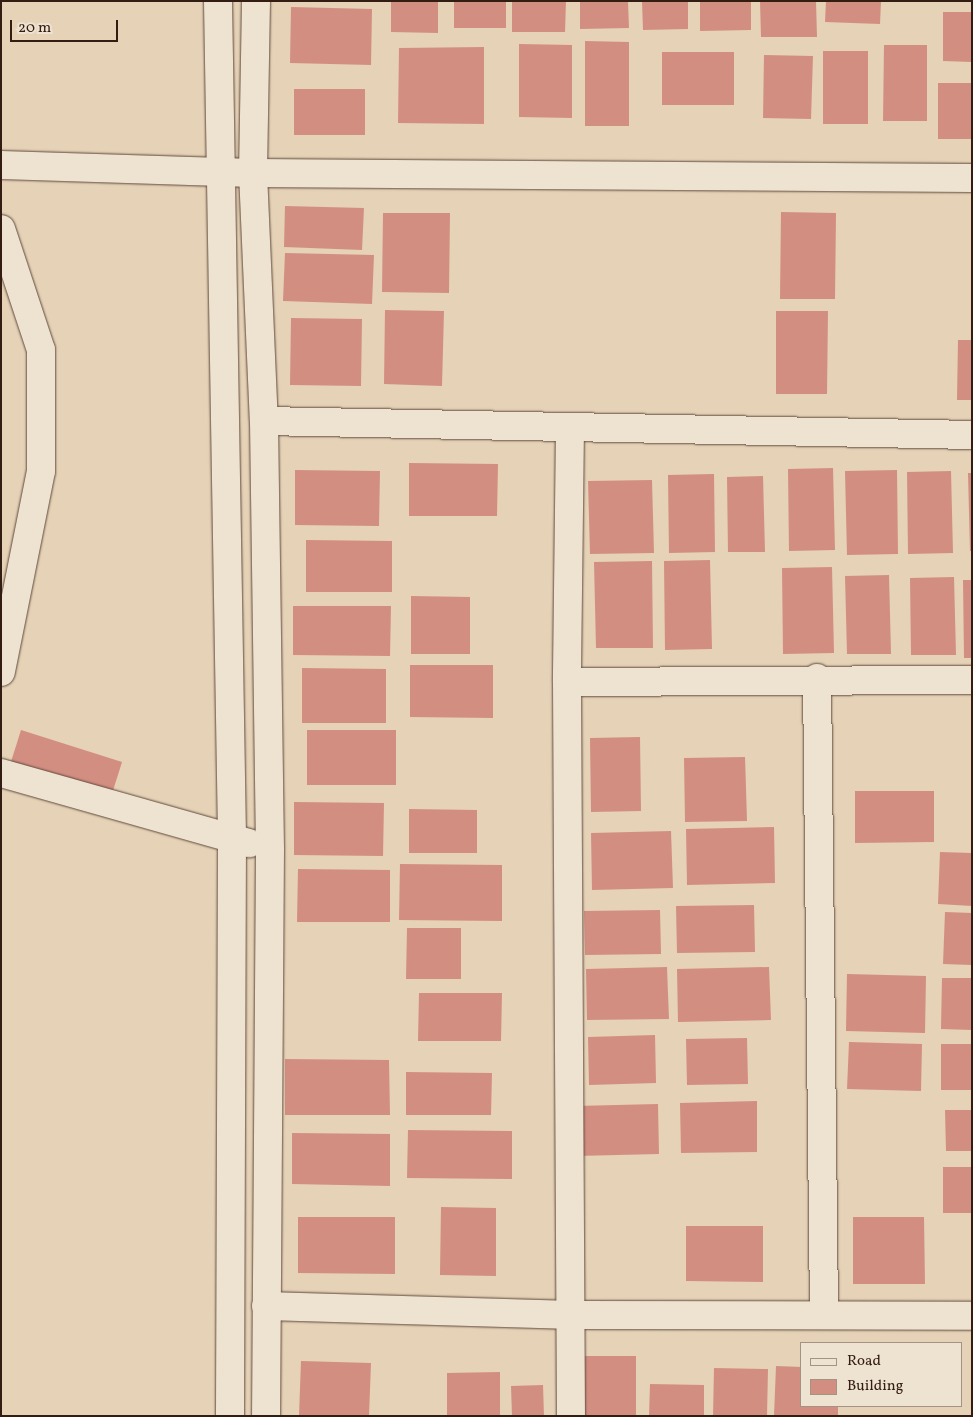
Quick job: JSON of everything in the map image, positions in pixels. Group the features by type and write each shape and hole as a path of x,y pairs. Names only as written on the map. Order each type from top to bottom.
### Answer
{"street":[{"path":"218,1 219,172 232,839 228,1122 230,1416"},
{"path":"256,1 253,173 264,421 270,849 266,1416"},
{"path":"1,165 253,173 972,178"},
{"path":"1,229 42,350 40,471 1,672"},
{"path":"264,421 972,435"},
{"path":"570,428 566,682 573,1315 571,1416"},
{"path":"566,682 816,678 972,680"},
{"path":"816,678 824,1315"},
{"path":"1,773 270,849"},
{"path":"266,1306 573,1315 972,1316"}],"building":[{"path":"391,1 438,1 438,33 391,32"},
{"path":"454,1 506,1 506,28 454,28"},
{"path":"512,1 566,1 565,32 512,32"},
{"path":"580,1 628,1 629,28 580,29"},
{"path":"642,1 688,1 688,29 643,30"},
{"path":"700,1 751,1 751,30 700,31"},
{"path":"760,1 816,1 817,37 761,37"},
{"path":"826,1 881,1 880,24 825,22"},
{"path":"291,7 372,9 371,65 290,63"},
{"path":"943,12 972,12 972,62 943,61"},
{"path":"585,41 629,42 629,126 585,126"},
{"path":"519,44 572,45 572,118 519,117"},
{"path":"884,45 927,45 927,121 883,121"},
{"path":"484,47 484,124 398,123 399,48"},
{"path":"823,51 868,51 868,124 823,124"},
{"path":"662,52 734,52 734,105 662,105"},
{"path":"764,55 813,56 811,119 763,118"},
{"path":"938,83 972,83 972,139 938,139"},
{"path":"294,89 365,89 365,135 294,135"},
{"path":"285,206 364,208 362,250 284,247"},
{"path":"781,212 836,213 835,299 780,299"},
{"path":"383,213 450,213 449,293 382,292"},
{"path":"285,253 374,255 372,304 283,301"},
{"path":"385,310 444,311 442,386 384,384"},
{"path":"776,311 828,311 827,394 776,394"},
{"path":"291,318 362,319 361,386 290,385"},
{"path":"958,340 972,340 972,400 957,400"},
{"path":"409,463 498,464 497,516 409,516"},
{"path":"833,468 835,550 789,551 788,469"},
{"path":"295,470 380,471 379,526 295,525"},
{"path":"897,470 898,554 847,555 845,471"},
{"path":"951,471 953,553 908,554 907,472"},
{"path":"968,473 972,473 972,551 970,551"},
{"path":"714,474 715,552 669,553 668,475"},
{"path":"763,476 765,552 728,552 727,477"},
{"path":"652,480 654,553 590,554 588,481"},
{"path":"306,540 392,541 392,592 306,592"},
{"path":"710,560 712,649 665,650 664,561"},
{"path":"652,561 653,648 596,648 594,562"},
{"path":"832,567 834,653 783,654 782,568"},
{"path":"889,575 891,654 847,654 845,576"},
{"path":"954,577 956,655 911,655 910,578"},
{"path":"963,580 972,580 972,658 964,658"},
{"path":"411,596 470,597 470,654 411,654"},
{"path":"293,606 391,606 390,656 293,655"},
{"path":"410,665 493,665 493,718 410,717"},
{"path":"302,668 386,669 386,723 302,723"},
{"path":"21,730 122,762 111,797 10,765"},
{"path":"307,730 396,730 396,785 307,785"},
{"path":"640,737 641,811 591,812 590,738"},
{"path":"745,757 747,821 685,822 684,758"},
{"path":"855,791 934,791 934,842 855,843"},
{"path":"294,802 384,803 383,856 294,855"},
{"path":"409,809 477,810 477,853 409,853"},
{"path":"774,827 775,883 687,885 686,829"},
{"path":"671,831 673,888 592,890 591,833"},
{"path":"940,852 972,853 972,906 938,904"},
{"path":"400,864 502,865 502,921 399,920"},
{"path":"298,869 390,870 390,922 297,922"},
{"path":"754,905 755,952 677,953 676,906"},
{"path":"660,910 661,954 585,955 584,911"},
{"path":"945,912 972,913 972,965 943,964"},
{"path":"407,928 461,928 461,979 406,979"},
{"path":"667,967 669,1019 587,1020 586,969"},
{"path":"769,967 771,1020 678,1022 677,969"},
{"path":"847,974 926,976 925,1033 846,1031"},
{"path":"942,978 972,978 972,1030 941,1029"},
{"path":"419,993 502,993 501,1041 418,1041"},
{"path":"655,1035 656,1083 589,1085 588,1037"},
{"path":"747,1038 748,1084 687,1085 686,1039"},
{"path":"849,1042 922,1044 921,1091 847,1089"},
{"path":"941,1044 972,1044 972,1090 941,1090"},
{"path":"285,1059 389,1060 390,1115 285,1115"},
{"path":"406,1072 492,1073 491,1115 406,1115"},
{"path":"757,1101 757,1152 681,1153 680,1103"},
{"path":"658,1104 659,1154 576,1156 575,1106"},
{"path":"945,1110 972,1110 972,1151 946,1151"},
{"path":"408,1130 512,1131 512,1179 407,1178"},
{"path":"292,1133 390,1134 390,1186 292,1184"},
{"path":"943,1167 972,1167 972,1213 943,1213"},
{"path":"441,1207 496,1208 496,1276 440,1275"},
{"path":"298,1217 395,1217 395,1274 298,1273"},
{"path":"853,1217 924,1217 925,1284 853,1284"},
{"path":"686,1226 763,1226 763,1282 686,1281"},
{"path":"584,1356 636,1356 636,1416 584,1416"},
{"path":"301,1361 371,1363 369,1416 299,1416"},
{"path":"776,1366 800,1367 800,1407 838,1407 838,1416 774,1416"},
{"path":"714,1368 768,1369 767,1416 713,1416"},
{"path":"500,1372 500,1416 447,1416 447,1373"},
{"path":"650,1384 704,1385 704,1416 649,1416"},
{"path":"543,1385 544,1416 512,1416 511,1386"}]}
